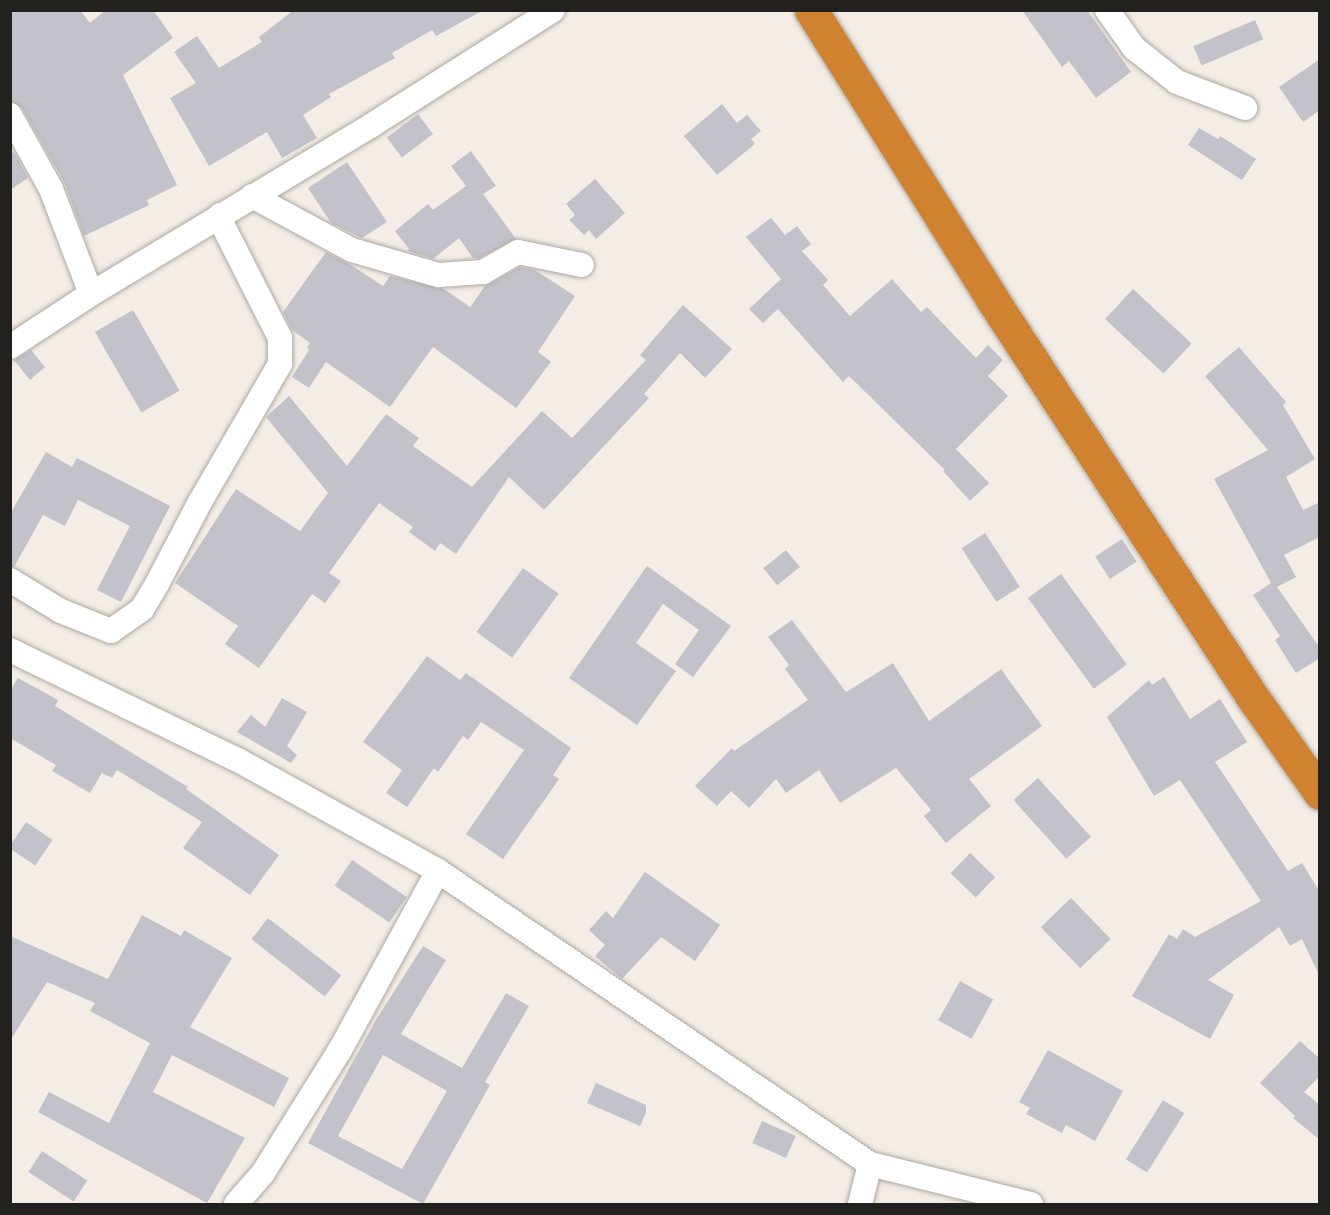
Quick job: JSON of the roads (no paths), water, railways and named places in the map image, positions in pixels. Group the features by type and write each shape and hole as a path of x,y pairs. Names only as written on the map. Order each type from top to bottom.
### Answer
{"highway":[{"path":"811,10 992,299 1256,702 1320,793"}],"street":[{"path":"10,346 553,10"},
{"path":"1107,10 1134,48 1177,82 1245,108"},
{"path":"14,130 51,189 91,294"},
{"path":"252,196 352,250 438,275 483,272 518,252 582,266"},
{"path":"10,580 61,611 111,631 142,609 158,582 200,502 280,364 280,338 219,218 220,215"},
{"path":"10,650 238,760 438,871 870,1164 1031,1204"},
{"path":"236,1204 263,1173 340,1050 438,871"},
{"path":"860,1204 870,1164"}]}
